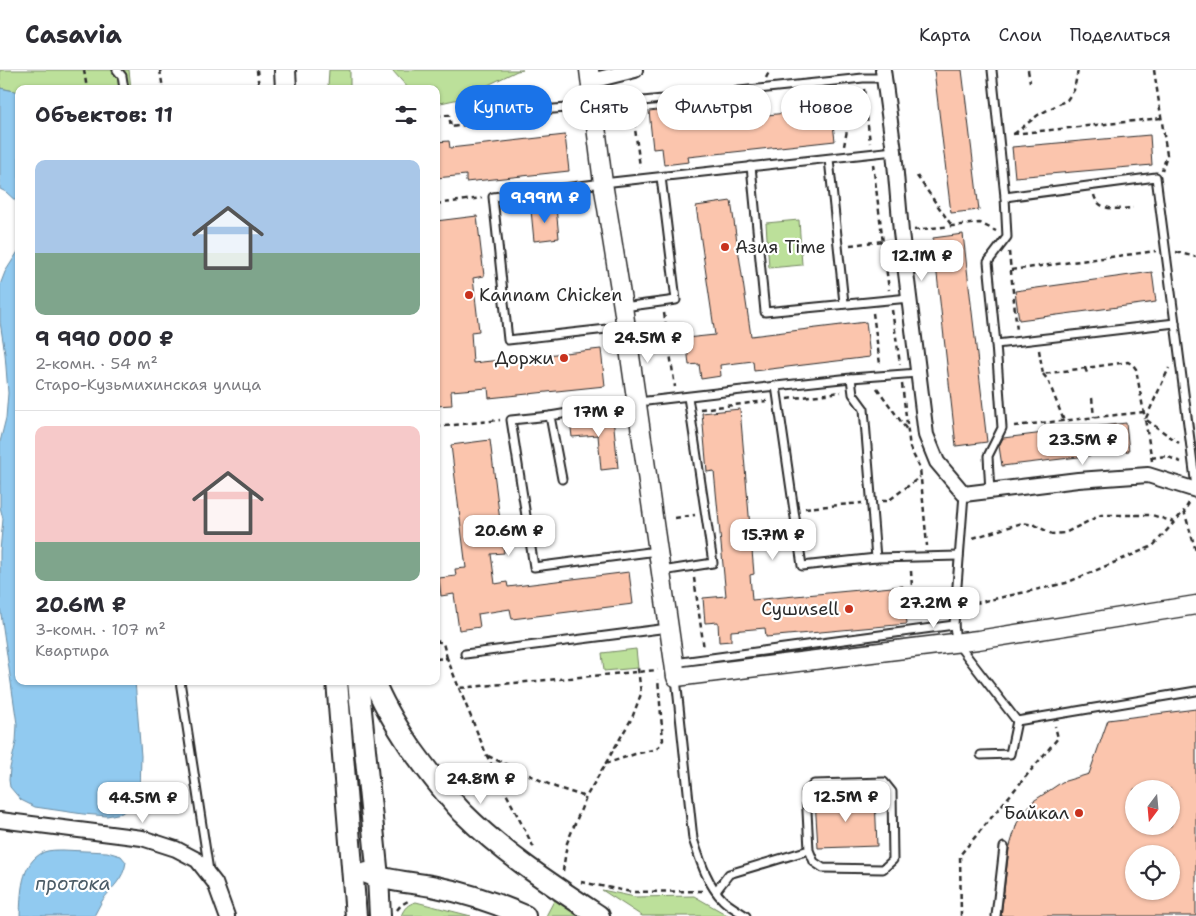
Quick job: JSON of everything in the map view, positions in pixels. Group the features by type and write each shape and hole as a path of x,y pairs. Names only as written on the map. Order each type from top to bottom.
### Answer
{"main road":[{"path":"284,70 286,85"},
{"path":"337,685 356,916"},
{"path":"358,685 380,909"},
{"path":"376,685 382,700 407,741 436,782 463,813 495,842 599,916"},
{"path":"352,858 358,867 378,877 436,887 477,898 525,916"},
{"path":"380,909 384,893 395,886 409,884 436,887"}],"street":[{"path":"590,76 635,70"},
{"path":"883,74 894,151 909,298 926,435 937,462 964,494 1078,480 1148,476 1195,492"},
{"path":"598,130 603,182 624,307 625,327 675,670 956,642 1196,605"},
{"path":"0,820 142,838 176,849 197,860 210,876 215,883 227,916"}],"lane":[{"path":"117,70 122,76 123,85"},
{"path":"990,492 988,456 1002,428 988,262 1007,237 1005,197 992,70"},
{"path":"647,100 822,83 883,74"},
{"path":"625,327 508,340 493,197 603,182 894,151"},
{"path":"829,159 844,303"},
{"path":"751,166 765,312 891,298 909,298"},
{"path":"624,307 676,300 661,177"},
{"path":"1005,197 1156,177 1195,492"},
{"path":"996,344 1175,323"},
{"path":"658,551 534,567 511,420 550,416 637,402 851,378 918,373"},
{"path":"851,378 852,391 864,409 876,558"},
{"path":"776,386 802,566 876,558 959,556"},
{"path":"661,571 713,563 688,397"},
{"path":"550,416 562,479"},
{"path":"964,494 954,625 956,642 1016,722 1010,754 981,755"},
{"path":"746,916 723,900 716,890 700,862 693,839 675,670 954,625"},
{"path":"464,654 668,628"},
{"path":"181,685 210,876"},
{"path":"1016,722 1196,691"},
{"path":"884,782 892,792 893,860 883,869 823,868 814,862 809,850 806,792 814,784 884,782"},
{"path":"996,916 1004,847"},
{"path":"716,890 729,874 809,850"}],"path":[{"path":"84,70 87,85"},
{"path":"160,70 162,85"},
{"path":"257,70 259,85"},
{"path":"1028,70 1030,82"},
{"path":"1078,70 1074,90 1067,100 1038,115 1013,134 1162,118"},
{"path":"1154,70 1168,154 1164,168 1156,177"},
{"path":"863,78 871,154 910,448 920,468 928,558"},
{"path":"822,83 848,125 842,158"},
{"path":"440,116 449,115 451,126 455,126"},
{"path":"635,130 641,179"},
{"path":"917,176 952,226"},
{"path":"1091,186 1095,199 1104,207 1117,210 1133,208"},
{"path":"440,204 493,197"},
{"path":"912,231 980,223 1007,237 1018,342"},
{"path":"838,246 883,241"},
{"path":"1011,270 1075,259 1165,250 1196,257"},
{"path":"872,300 881,376"},
{"path":"662,302 676,398"},
{"path":"1038,339 1043,374 1048,380 1064,421"},
{"path":"1145,419 1178,348"},
{"path":"1043,374 1128,362 1133,365 1136,369 1154,477"},
{"path":"1086,368 1087,373"},
{"path":"690,410 878,388 908,431"},
{"path":"1092,398 1094,417"},
{"path":"1002,428 1144,412"},
{"path":"1145,419 1191,452"},
{"path":"440,427 511,420"},
{"path":"1151,458 1166,456 1193,466"},
{"path":"966,609 976,604 1066,583 1153,546 1184,511 1195,492"},
{"path":"1184,511 1196,550"},
{"path":"674,518 705,514"},
{"path":"973,538 1022,523 1035,525 1052,534 1064,533 1101,515 1152,515 1174,522"},
{"path":"692,566 702,636"},
{"path":"911,571 914,622"},
{"path":"440,642 443,642 447,658 487,756 532,846 538,852"},
{"path":"440,659 447,658"},
{"path":"562,878 567,843 586,797 632,718 641,694 638,668"},
{"path":"459,688 660,670 659,698 663,740 657,749 606,764"},
{"path":"960,916 960,855 1058,738 1053,715"},
{"path":"487,756 555,786 586,797"},
{"path":"579,881 631,892 716,890"}],"green space":[{"path":"0,70 129,70 131,85 15,85 15,91 0,88"},
{"path":"329,70 350,70 350,85 328,85"},
{"path":"392,70 523,70 488,85 455,85 455,100 440,103 440,85 405,85"},
{"path":"799,220 802,265 769,268 766,223"},
{"path":"636,649 638,668 604,671 602,653"},
{"path":"602,890 635,897 694,896 729,916 642,916"},
{"path":"556,897 586,916 546,916"},
{"path":"416,902 471,916 401,916 407,907"}],"water":[{"path":"0,88 15,91 15,200 0,189"},
{"path":"15,256 15,685 135,685 141,756 140,792 134,803 122,813 107,816 35,807 21,800 10,787 10,768 16,742 17,724 0,607 0,551 3,519 0,507 0,442 6,418 8,393 0,322 0,285 5,272"},
{"name":"протока","path":"63,850 107,852 121,856 126,862 125,868 94,916 20,916 23,880 30,864 44,852"}],"building":[{"path":"934,70 962,70 979,210 951,213"},
{"path":"657,110 657,130 771,130 771,115 781,114 781,130 834,130 835,141 688,157 689,162 664,165 662,148 653,149 649,111"},
{"path":"565,135 569,171 466,182 466,175 440,178 440,142 449,141 450,148"},
{"path":"1150,135 1152,165 1015,177 1012,147"},
{"path":"731,201 751,336 866,322 870,357 754,371 753,361 720,365 721,376 701,379 699,364 689,365 686,338 715,335 696,206"},
{"path":"556,207 559,238 534,241 531,210"},
{"path":"477,216 484,276 473,278 479,331 471,332 473,363 601,349 605,386 489,398 488,388 451,391 452,405 440,406 440,221"},
{"path":"963,234 987,442 956,446 933,238"},
{"path":"1152,272 1156,302 1019,320 1015,291"},
{"path":"740,409 754,574 750,575 752,600 903,586 907,624 766,637 765,628 731,631 731,641 719,642 718,622 705,623 703,598 726,596 714,471 707,472 702,413"},
{"path":"613,417 618,468 601,470 598,435 572,437 570,420"},
{"path":"1126,423 1129,451 1002,466 999,446 1003,438"},
{"path":"490,440 504,553 491,554 495,584 507,582 508,587 629,572 633,604 512,619 510,609 478,614 480,627 459,630 454,594 441,596 440,587 440,578 456,576 455,569 466,568 451,445"},
{"name":"Байкал","path":"1196,709 1196,916 1001,916 1009,849 1017,823 1032,802 1062,782 1089,774 1108,720"},
{"path":"875,797 877,846 818,848 815,800"}],"place":[{"name":"Азия Time","path":"725,247"},
{"name":"Kannam Chicken","path":"469,295"},
{"name":"Доржи","path":"564,358"},
{"name":"Сушиsell","path":"849,609"},
{"name":"Байкал","path":"1079,813"}]}
